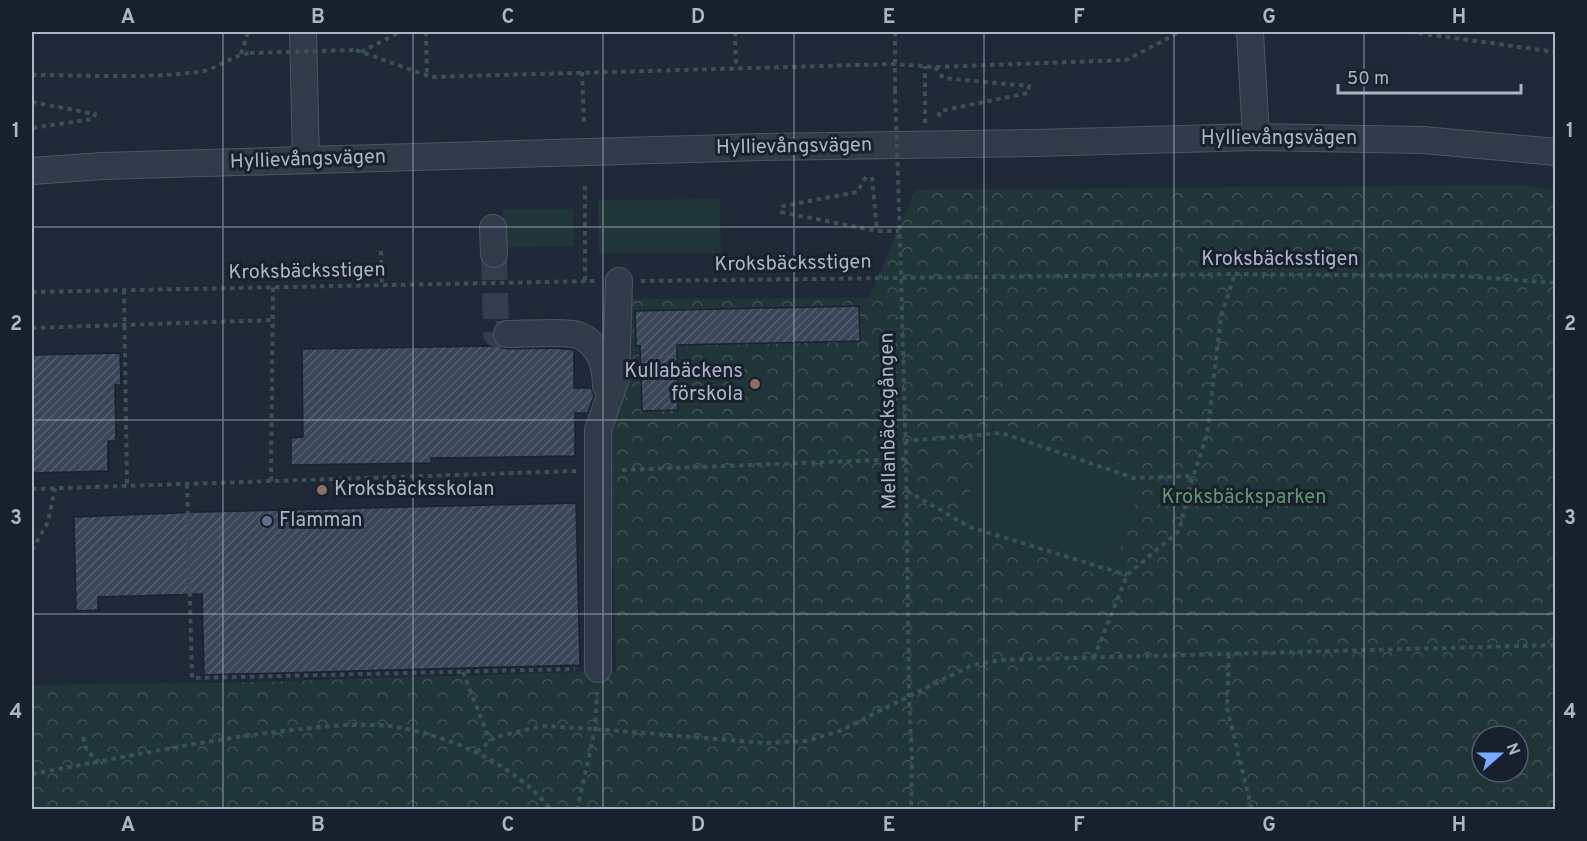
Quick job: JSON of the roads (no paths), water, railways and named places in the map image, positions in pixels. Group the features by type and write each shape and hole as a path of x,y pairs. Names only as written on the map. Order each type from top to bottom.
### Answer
{"street":[{"path":"303,32 306,160"},
{"path":"1250,32 1256,137"},
{"name":"Hyllievångsvägen","path":"32,171 102,166 762,147 1256,137 1423,140 1556,152"},
{"path":"494,228 494,254"},
{"path":"598,669 598,430 616,378 619,281"},
{"path":"507,334 577,335 590,342 606,370 607,404"}],"tunnel":[{"path":"494,254 496,334 507,334"}],"place":[{"name":"Kullabäckens förskola","path":"755,384"},
{"name":"Kroksbäcksskolan","path":"322,490"},
{"name":"Flamman","path":"267,521"}],"park label":[{"name":"Kroksbäcksparken","path":"1244,498"}]}
